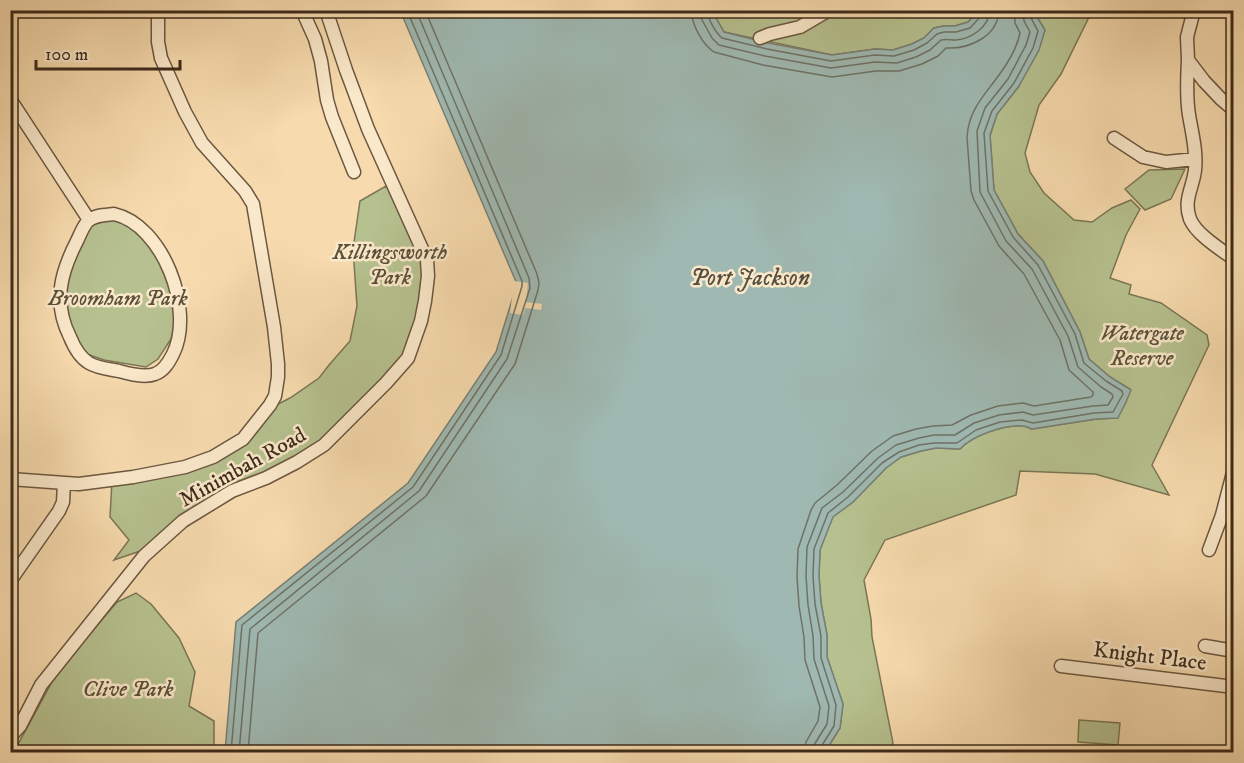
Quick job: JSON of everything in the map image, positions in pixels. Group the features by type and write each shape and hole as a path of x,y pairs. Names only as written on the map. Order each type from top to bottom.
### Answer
{"street":[{"path":"10,478 79,484 185,467 213,457 243,439 275,396 278,364 274,327 253,204 245,191 202,143 185,112 161,58 158,42 158,10"},
{"path":"302,10 315,39 332,117 354,172"},
{"name":"Minimbah Road","path":"10,737 20,726 41,685 130,572 155,546 183,521 232,491 267,478 324,445 408,358 421,321 425,301 427,260 368,129 326,10"},
{"path":"760,38 800,27 829,10"},
{"path":"1194,10 1187,38 1187,91 1194,141 1195,172 1188,191 1187,206 1195,229 1233,259"},
{"path":"1188,60 1204,81 1233,110"},
{"path":"10,99 88,220"},
{"path":"1114,138 1143,157 1166,162 1195,159"},
{"path":"114,214 133,222 160,252 169,268 180,302 181,330 177,348 171,360 159,373 141,375 91,364 74,347 66,330 60,305 61,283 72,251 88,220 97,216 114,214"},
{"path":"1209,550 1222,515 1233,469"},
{"path":"10,581 60,512 64,483"},
{"path":"1205,646 1233,651"},
{"name":"Knight Place","path":"1061,666 1233,687"}],"green space":[{"path":"712,11 979,11 968,22 934,28 924,38 893,50 875,49 832,55 724,32"},
{"name":"Watergate Reserve","path":"1036,11 1092,11 1061,74 1039,105 1025,153 1030,172 1044,193 1074,220 1092,222 1112,208 1131,200 1140,209 1126,235 1110,278 1131,285 1129,294 1161,303 1207,335 1209,345 1152,465 1169,495 1095,474 1020,471 1016,495 885,540 864,580 872,637 893,743 887,752 825,752 840,728 843,704 827,657 827,635 819,576 820,550 832,517 853,502 886,468 901,457 936,448 960,449 980,435 1007,427 1024,426 1032,429 1117,418 1130,389 1110,377 1089,359 1080,332 1043,261 1018,234 994,190 990,136 997,114 1019,86 1045,30"},
{"path":"1185,169 1171,199 1145,210 1125,189 1149,170"},
{"name":"Killingsworth Park","path":"386,186 406,212 427,260 421,321 408,358 297,462 238,483 155,546 114,560 129,540 110,517 112,480 198,462 231,447 268,409 290,398 319,378 350,341 357,306 353,249 360,201"},
{"name":"Broomham Park","path":"111,219 131,223 157,248 178,313 171,339 158,359 146,367 104,360 84,353 61,311 74,250 91,225"},
{"name":"Clive Park","path":"136,593 151,604 179,638 195,672 189,706 214,721 214,752 11,752 17,746 58,671 117,602"},
{"path":"1079,720 1120,723 1118,745 1078,742"}],"water":[{"name":"Port Jackson","path":"403,11 712,11 724,32 832,55 875,49 893,50 924,38 934,28 968,22 979,11 1036,11 1045,30 1039,50 1019,86 997,114 990,135 994,190 1018,234 1043,261 1080,332 1089,359 1110,377 1131,390 1118,418 1032,429 1024,426 1007,427 980,435 960,449 936,448 901,457 886,468 853,502 833,517 820,550 819,576 827,635 827,657 843,704 840,728 825,752 225,752 236,622 408,483 496,352 517,284 402,15"}],"pier":[{"path":"514,281 528,283 526,302 542,304 541,310 525,308 523,315 510,313"}]}
